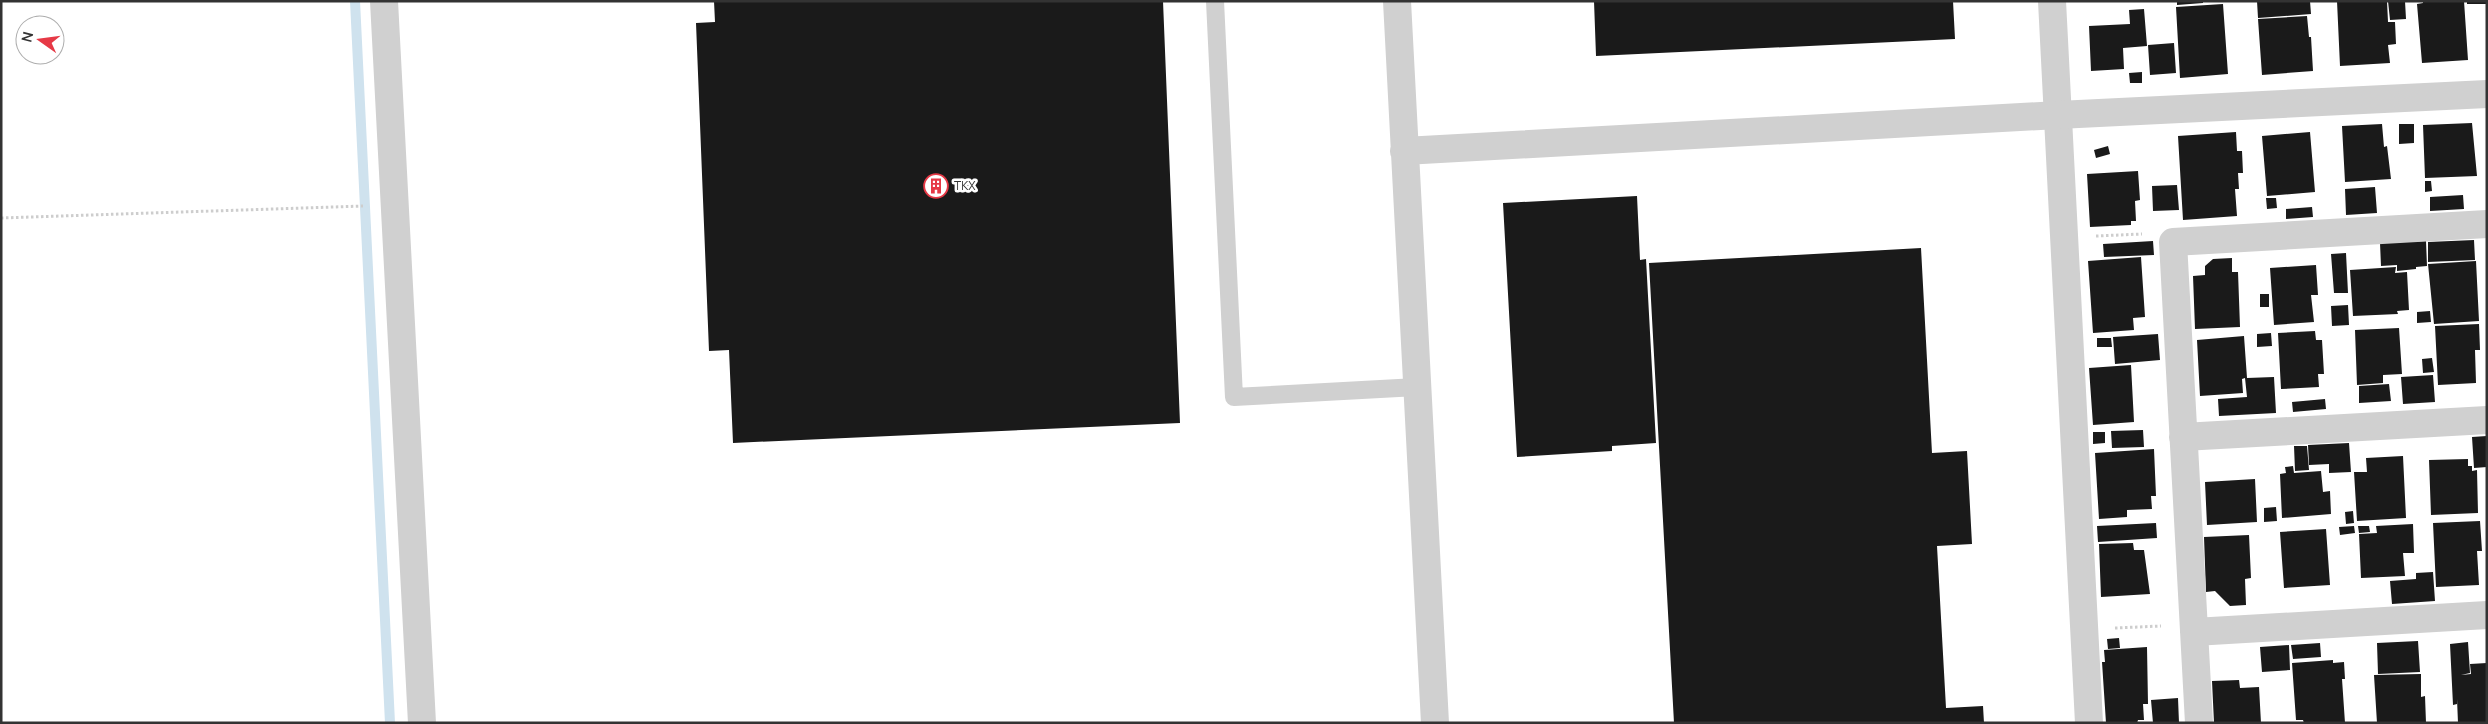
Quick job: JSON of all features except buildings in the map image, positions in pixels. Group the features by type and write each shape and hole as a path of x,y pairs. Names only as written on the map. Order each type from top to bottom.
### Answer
{"street":[{"path":"384,1 422,723"},
{"path":"1397,1 1435,723"},
{"path":"2052,1 2089,723"},
{"path":"1404,151 2058,115 2487,94"},
{"path":"2199,723 2173,242 2487,224"},
{"path":"2183,437 2487,420"},
{"path":"2194,628 2487,615"}],"lane":[{"path":"1215,1 1234,397 1417,387"}],"path":[{"path":"1,218 353,207"},
{"path":"2064,237 2159,234 2173,242"},
{"path":"2085,630 2194,628"}],"waterway":[{"path":"355,1 390,723"}],"place":[{"name":"TKX","path":"936,186"}]}
